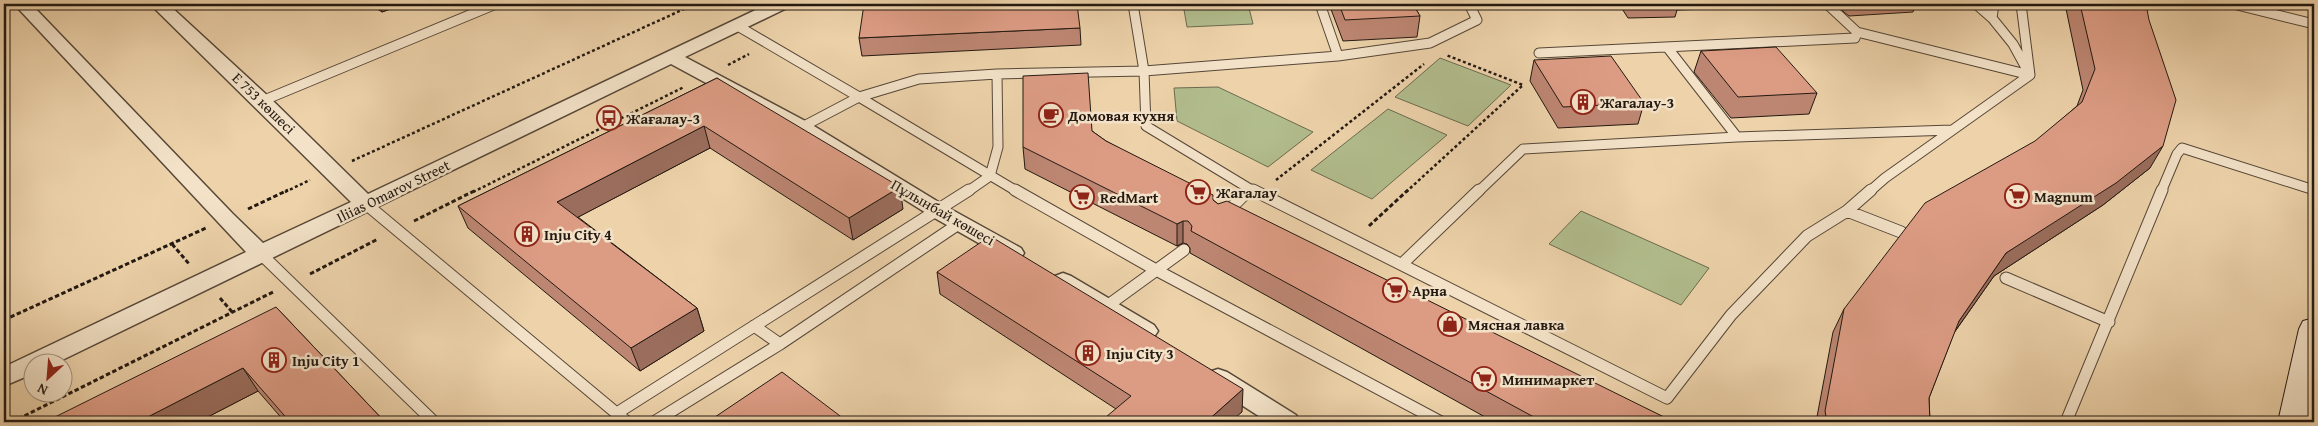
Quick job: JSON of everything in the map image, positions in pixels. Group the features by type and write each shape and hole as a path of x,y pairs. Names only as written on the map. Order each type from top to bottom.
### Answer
{"main road":[{"path":"2294,422 2314,328"}],"street":[{"path":"22,4 225,219 261,254"},
{"name":"Е 753 көшесі","path":"158,4 262,101 366,204"},
{"name":"Iliias Omarov Street","path":"4,377 781,4"},
{"name":"Пұлынбай көшесі","path":"670,57 802,127 960,223 1107,306 1163,342"},
{"path":"1203,368 1275,419"}],"lane":[{"path":"262,101 496,4"},
{"path":"1133,4 1144,71 1146,126 1255,191 1667,398 1731,315 1807,236 1847,211 1885,178 2030,75"},
{"path":"1320,4 1338,56"},
{"path":"802,127 859,97 919,79 997,74 1144,71 1338,56 1430,44 1478,20 1469,4"},
{"path":"1827,4 1857,32 2030,75"},
{"path":"1976,4 1992,18 2013,44 2030,75"},
{"path":"1992,18 1994,4"},
{"path":"2021,4 2030,75"},
{"path":"2234,4 2314,24"},
{"path":"736,25 990,176 1156,270 1441,422"},
{"path":"1539,53 1855,38 1857,32"},
{"path":"1667,47 1737,137"},
{"path":"617,412 990,176 998,147 997,74"},
{"path":"1402,264 1523,149 1737,137 1952,130"},
{"path":"2066,422 2177,154 2182,148 2314,190"},
{"path":"1219,220 1255,191"},
{"path":"366,204 628,422"},
{"path":"1847,211 1901,232"},
{"path":"654,422 780,344 960,223"},
{"path":"1107,306 1184,250"},
{"path":"261,254 293,282 434,422"},
{"path":"2006,278 2109,322"},
{"path":"754,326 780,344"}],"path":[{"path":"1354,240 1523,86 1439,52"},
{"path":"1255,191 1431,58"},
{"path":"172,244 191,265"},
{"path":"218,295 233,313"}],"green space":[{"path":"1183,4 1248,4 1253,24 1187,27"},
{"path":"1440,58 1511,85 1468,126 1395,97"},
{"path":"1218,87 1313,132 1268,167 1177,121 1174,88"},
{"path":"1388,109 1447,135 1372,199 1311,170"},
{"path":"1581,211 1709,268 1681,305 1549,244"}],"building":[{"path":"864,4 1077,4 1080,28 859,38"},
{"path":"1339,4 1413,4 1420,16 1345,20"},
{"path":"1629,4 1677,4 1678,6 1631,7"},
{"path":"2080,4 2146,4 2149,20 2176,100 2163,146 2116,183 2006,253 1959,321 1929,398 1930,422 1827,422 1825,411 1844,309 1925,203 2035,141 2082,102 2095,69"},
{"path":"1776,47 1817,93 1738,97 1701,51"},
{"path":"1611,56 1644,103 1563,107 1534,60"},
{"path":"1088,73 1092,131 1106,141 1213,195 1213,200 1218,204 1227,201 1674,422 1543,422 1191,231 1192,226 1188,221 1177,224 1023,147 1023,76"},
{"name":"Inju City 4","path":"717,78 900,187 849,218 704,126 557,202 697,308 631,348 458,206"},
{"name":"Inju City 3","path":"990,236 1243,389 1206,422 1100,422 1131,396 937,272"},
{"path":"276,307 385,422 290,422 243,368 138,422 45,422"},
{"path":"782,372 848,422 721,422 715,417"}],"place":[{"name":"Жагалау-3","path":"1583,102"},
{"name":"Домовая кухня","path":"1051,115"},
{"name":"Жағалау-3","path":"609,118"},
{"name":"Жагалау","path":"1198,192"},
{"name":"Magnum","path":"2017,196"},
{"name":"RedMart","path":"1082,197"},
{"name":"Inju City 4","path":"527,234"},
{"name":"Арна","path":"1395,290"},
{"name":"Мясная лавка","path":"1450,324"},
{"name":"Inju City 3","path":"1088,353"},
{"name":"Inju City 1","path":"274,360"},
{"name":"Минимаркет","path":"1484,379"}]}
